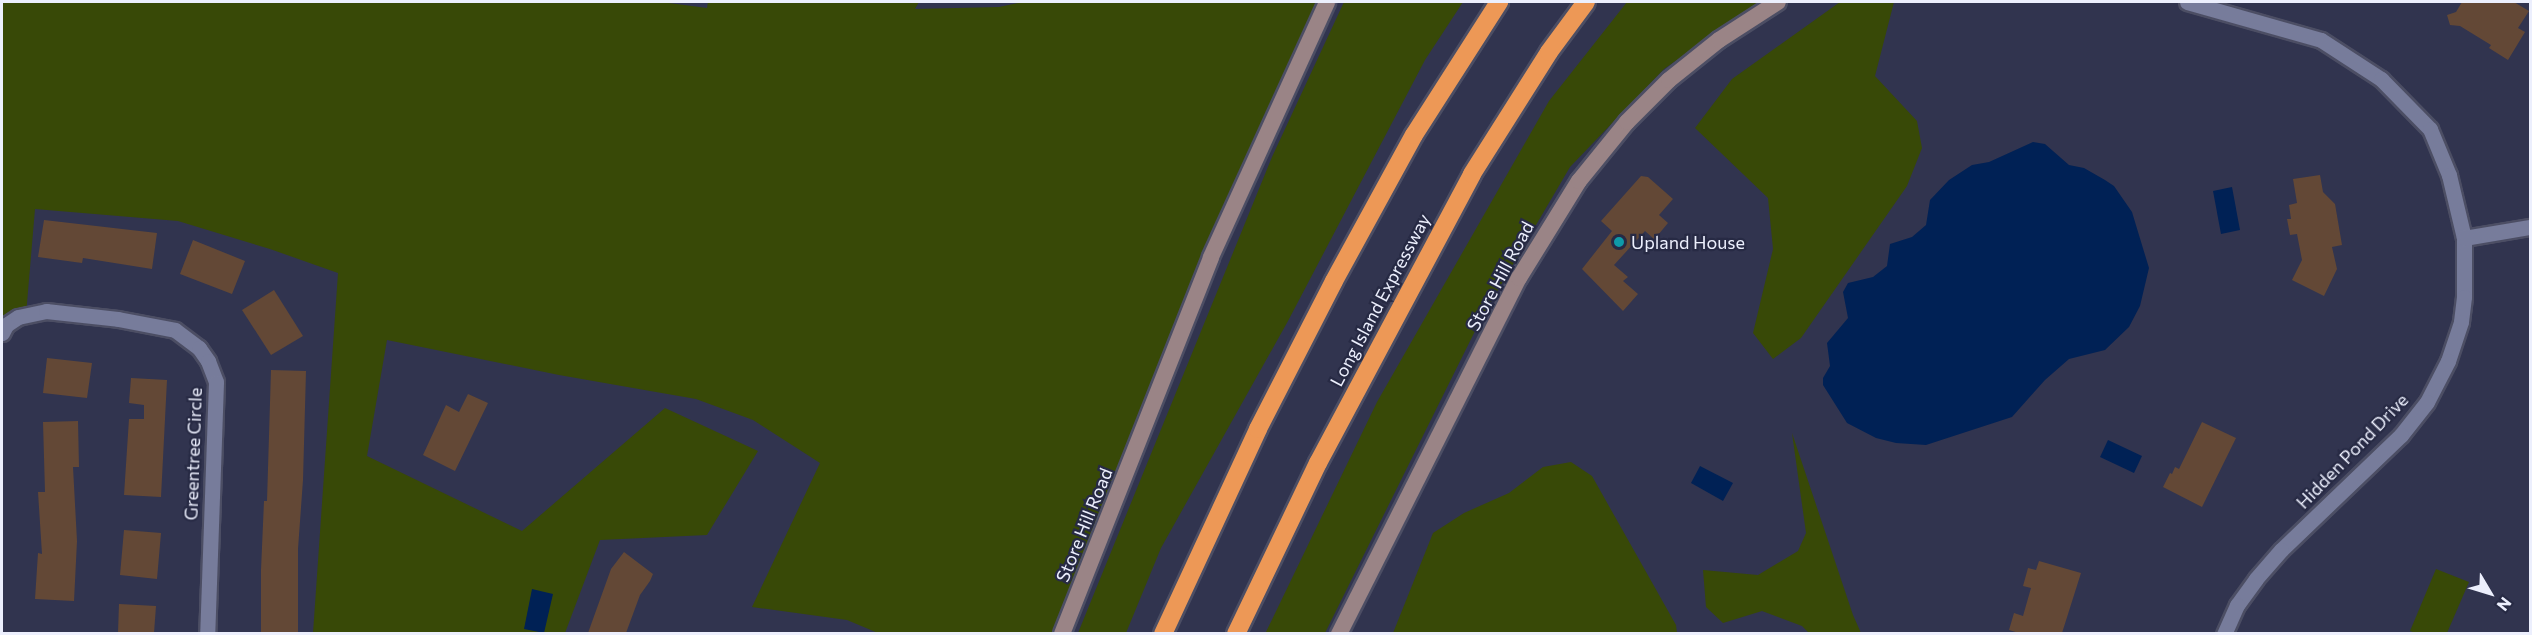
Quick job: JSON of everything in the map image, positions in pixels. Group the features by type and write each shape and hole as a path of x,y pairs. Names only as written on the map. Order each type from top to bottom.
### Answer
{"highway":[{"path":"1161,633 1258,429 1334,281 1414,135 1499,2"},
{"name":"Long Island Expressway","path":"1236,633 1318,463 1472,174 1549,52 1586,2"}],"main road":[{"name":"Store Hill Road","path":"1062,633 1211,257 1327,2"},
{"name":"Store Hill Road","path":"1339,633 1519,278 1579,181 1627,122 1669,80 1719,40 1778,2"}],"street":[{"name":"Hidden Pond Drive","path":"2187,2 2321,40 2381,78 2430,129 2449,175 2464,238 2464,297 2461,322 2448,361 2427,402 2400,435 2281,550 2237,605 2224,633"},
{"path":"2464,238 2530,227"},
{"name":"Greentree Circle","path":"2,333 6,325 18,317 45,310 118,319 175,330 199,348 208,361 216,382 207,633"}],"green space":[{"path":"2,2 661,2 707,8 708,2 919,2 915,9 999,7 1023,2 1327,2 1062,633 878,633 847,620 752,607 820,463 753,420 696,399 559,375 387,340 367,456 522,531 665,408 758,451 707,535 600,540 565,633 313,633 338,273 270,249 178,221 35,209 26,315 2,317"},
{"path":"1344,2 1463,2 1425,60 1288,321 1161,548 1126,633 1078,633 1272,157"},
{"path":"1627,2 1760,2 1664,69 1570,167 1481,319 1325,633 1265,634 1377,402 1549,101"},
{"path":"1840,2 1894,2 1875,76 1917,121 1922,148 1907,186 1801,338 1773,359 1753,333 1773,249 1768,198 1695,128 1732,79"},
{"path":"1792,433 1861,633 1809,633 1802,626 1762,611 1723,623 1706,607 1703,570 1758,575 1798,551 1806,533"},
{"path":"1571,462 1592,476 1676,625 1677,633 1393,633 1433,533 1464,513 1509,493 1543,467"},
{"path":"2436,569 2469,582 2447,633 2410,631"}],"water":[{"path":"2033,142 2045,144 2069,165 2084,168 2114,186 2132,212 2149,268 2140,306 2129,327 2105,350 2069,359 2045,380 2012,417 1926,445 1896,443 1876,438 1847,423 1823,385 1823,378 1830,366 1827,343 1848,318 1843,292 1848,283 1873,277 1887,266 1890,244 1912,237 1926,225 1930,200 1949,180 1972,165 1989,162"},
{"path":"2232,187 2240,230 2221,234 2213,191"},
{"path":"2108,440 2142,456 2134,473 2100,457"},
{"path":"1700,466 1733,483 1723,501 1691,483"},
{"path":"532,589 553,594 544,633 524,629"}],"building":[{"path":"2462,2 2514,2 2529,11 2518,28 2525,32 2508,60 2489,48 2491,45 2460,26 2450,25 2447,15 2456,12"},
{"path":"2320,175 2323,192 2335,204 2342,245 2332,247 2337,269 2324,296 2292,280 2302,260 2297,234 2290,235 2287,219 2291,219 2289,205 2297,203 2293,179"},
{"name":"Upland House","path":"1641,176 1648,177 1673,199 1659,215 1668,223 1658,235 1654,239 1645,231 1614,265 1628,277 1623,281 1638,294 1623,311 1582,269 1612,231 1601,221"},
{"path":"44,220 157,233 152,269 83,258 82,263 38,257"},
{"path":"193,240 245,261 232,294 180,274"},
{"path":"274,290 303,336 271,355 242,310"},
{"path":"47,358 92,363 87,398 43,393"},
{"path":"271,370 306,371 303,480 298,549 298,633 261,633 261,570 264,501 267,501"},
{"path":"131,378 167,380 161,497 124,495 129,419 144,419 144,405 129,403"},
{"path":"468,394 488,403 455,471 423,455 446,405 459,412"},
{"path":"78,421 79,467 73,467 77,541 74,601 35,599 38,553 42,554 38,492 45,492 43,422"},
{"path":"2202,422 2236,438 2202,507 2163,487 2175,467 2179,469"},
{"path":"124,530 161,533 157,579 120,575"},
{"path":"624,552 653,574 650,581 640,595 626,633 588,633 611,569"},
{"path":"2039,561 2081,573 2062,633 2019,633 2009,630 2014,613 2023,616 2031,588 2023,586 2028,568 2036,570"},
{"path":"119,604 156,606 154,633 118,633"}],"place":[{"name":"Upland House","path":"1619,242"}]}
